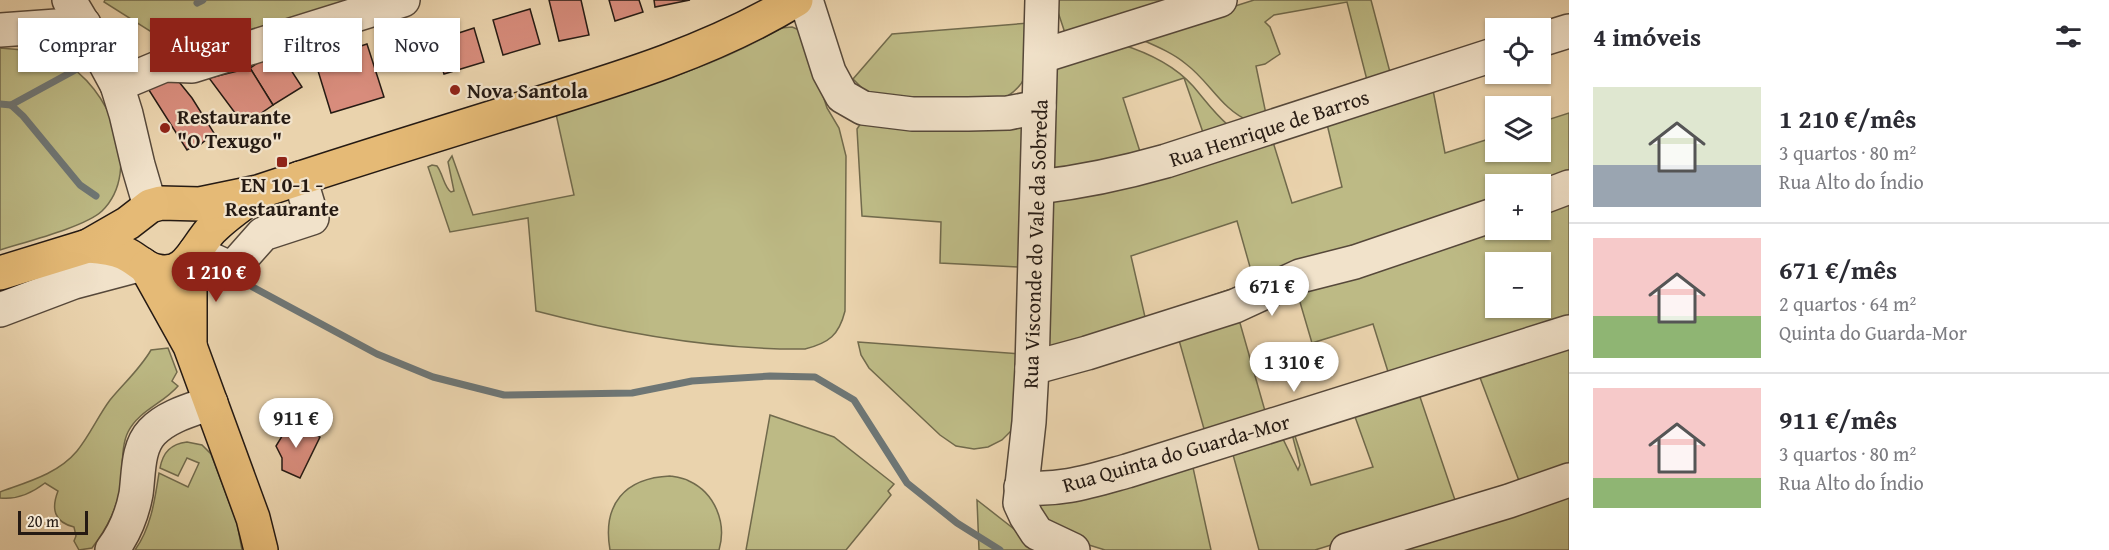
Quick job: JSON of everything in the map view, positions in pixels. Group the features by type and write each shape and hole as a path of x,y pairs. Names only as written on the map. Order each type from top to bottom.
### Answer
{"main road":[{"path":"261,550 253,518 190,346 142,264 132,252 130,231 134,220 154,207 200,204 258,192 654,68 723,39 772,15 796,0"},
{"path":"88,246 124,253 142,264 165,272 176,270 185,265 228,213 258,192"},
{"path":"0,273 88,246 154,207 182,208 191,215 199,236 190,281 190,346"}],"street":[{"path":"117,85 165,65 192,66 403,0"},
{"path":"806,0 829,72 842,96 863,108 912,114 968,114 1008,113 1040,107"},
{"name":"Rua Visconde do Vale da Sobreda","path":"1042,0 1032,368 1020,503 1037,533 1073,550"},
{"path":"1042,56 1220,0"},
{"path":"0,30 76,12 117,85 138,165 154,207"},
{"path":"1551,37 1569,31"},
{"name":"Rua Henrique de Barros","path":"1038,187 1120,174 1167,161 1485,58"},
{"path":"195,252 232,269 263,234 312,219 300,178"},
{"path":"1551,194 1569,187"},
{"path":"1032,368 1235,306 1300,276 1355,262 1485,218"},
{"path":"7,309 74,282 142,264"},
{"name":"Rua Quinta do Guarda-Mor","path":"1021,487 1041,490 1066,488 1127,471 1569,332"},
{"path":"112,550 132,511 145,441 163,423 211,403"},
{"path":"1347,550 1509,501 1569,480"}],"shaded area":[{"path":"105,0 368,0 312,18 263,18 263,34 251,38 251,18 150,18 150,31 138,23 138,18 129,18 104,2"},
{"path":"1054,0 1171,0 1065,33"},
{"path":"1254,0 1371,0 1391,76 1368,84 1347,2 1274,15 1265,22 1270,27 1280,54 1265,64 1256,66 1266,114 1249,121 1231,110 1181,60 1140,39 1157,31"},
{"path":"1029,23 1027,71 1017,89 994,103 868,94 853,79 892,34"},
{"path":"792,27 802,31 827,108 839,128 846,156 845,311 840,326 827,341 805,349 737,347 669,339 602,327 536,311 528,218 450,232 428,167 437,166 447,187 451,192 454,191 448,162 452,156 473,215 574,195 556,114 700,67 781,28"},
{"path":"1120,44 1140,51 1178,72 1193,86 1228,125 1206,141 1184,78 1123,98 1142,158 1080,174 1052,168 1050,92 1057,65"},
{"path":"0,48 18,50 18,72 79,73 94,89 106,108 115,130 120,152 120,174 114,194 102,211 94,217 69,228 0,250"},
{"path":"1433,90 1445,153 1485,140 1485,162 1551,162 1551,119 1569,113 1569,182 1551,183 1551,174 1485,174 1485,211 1182,306 1254,281 1237,221 1131,256 1145,317 1056,353 1041,342 1049,207 1055,201","holes":["1327,124 1342,187 1292,203 1273,142"]},
{"path":"863,120 1018,124 1028,130 1019,267 940,263 941,222 862,216 857,129"},
{"path":"1569,193 1569,327 1390,378 1373,324 1312,343 1297,292 1485,233 1485,240 1551,240 1551,199"},
{"path":"1236,309 1267,418 1206,436 1177,333"},
{"path":"1569,337 1569,470 1521,486 1479,375 1419,394 1457,506 1315,550 1259,550 1232,451 1192,463 1211,550 1105,550 1073,540 1039,522 1038,500 1282,437 1298,470 1300,465 1292,434 1294,433 1311,485 1373,467 1354,414 1303,430"},
{"path":"858,342 1023,354 1013,429 1002,440 988,447 974,449 956,446 940,435 869,368 861,355"},
{"path":"168,348 177,372 172,381 178,386 138,418 128,432 124,444 117,500 107,525 92,548 79,550 74,541 76,536 74,527 62,522 56,514 55,504 58,491 45,483 24,495 0,498 0,492 42,476 69,459 82,445 110,400 137,370 151,350"},
{"path":"770,415 834,437 894,484 888,491 891,495 846,550 746,550"},
{"path":"187,442 202,445 211,454 237,523 242,550 135,550 149,523 159,473 188,487 199,463 187,458 178,476 160,468 163,457 169,450"},
{"path":"670,476 685,479 698,486 712,501 720,519 719,550 610,550 608,534 610,519 620,497 629,488 641,482"},
{"path":"1569,489 1569,550 1377,550"},
{"path":"977,500 1023,536 1052,550 979,550"}],"building":[{"path":"549,0 581,0 589,35 559,41"},
{"path":"609,0 639,0 643,12 615,21"},
{"path":"654,0 690,0 655,7"},
{"path":"530,9 540,44 503,55 493,20"},
{"path":"474,28 484,62 460,69 460,33"},
{"path":"367,44 374,72 376,72 384,97 331,113 318,72 362,72 362,46"},
{"path":"263,60 263,72 292,72 302,87 273,105 251,67"},
{"path":"251,70 273,105 244,125 209,78 234,72 251,72"},
{"path":"171,72 192,98 214,133 201,144 200,142 187,150 147,87"},
{"path":"290,423 320,437 300,478 282,470 282,458 276,446"}],"waterway":[{"path":"197,3 203,0"},
{"path":"11,105 72,72"},
{"path":"0,104 11,105 23,116 80,185 96,196"},
{"path":"236,278 377,354 433,377 504,395 632,393 692,381 770,376 815,377 854,400 907,483 957,523 1000,550"}],"place":[{"name":"Nova Santola","path":"455,90"},
{"name":"Restaurante \"O Texugo\"","path":"165,128"},
{"name":"EN 10-1 - Restaurante","path":"282,162"}]}
